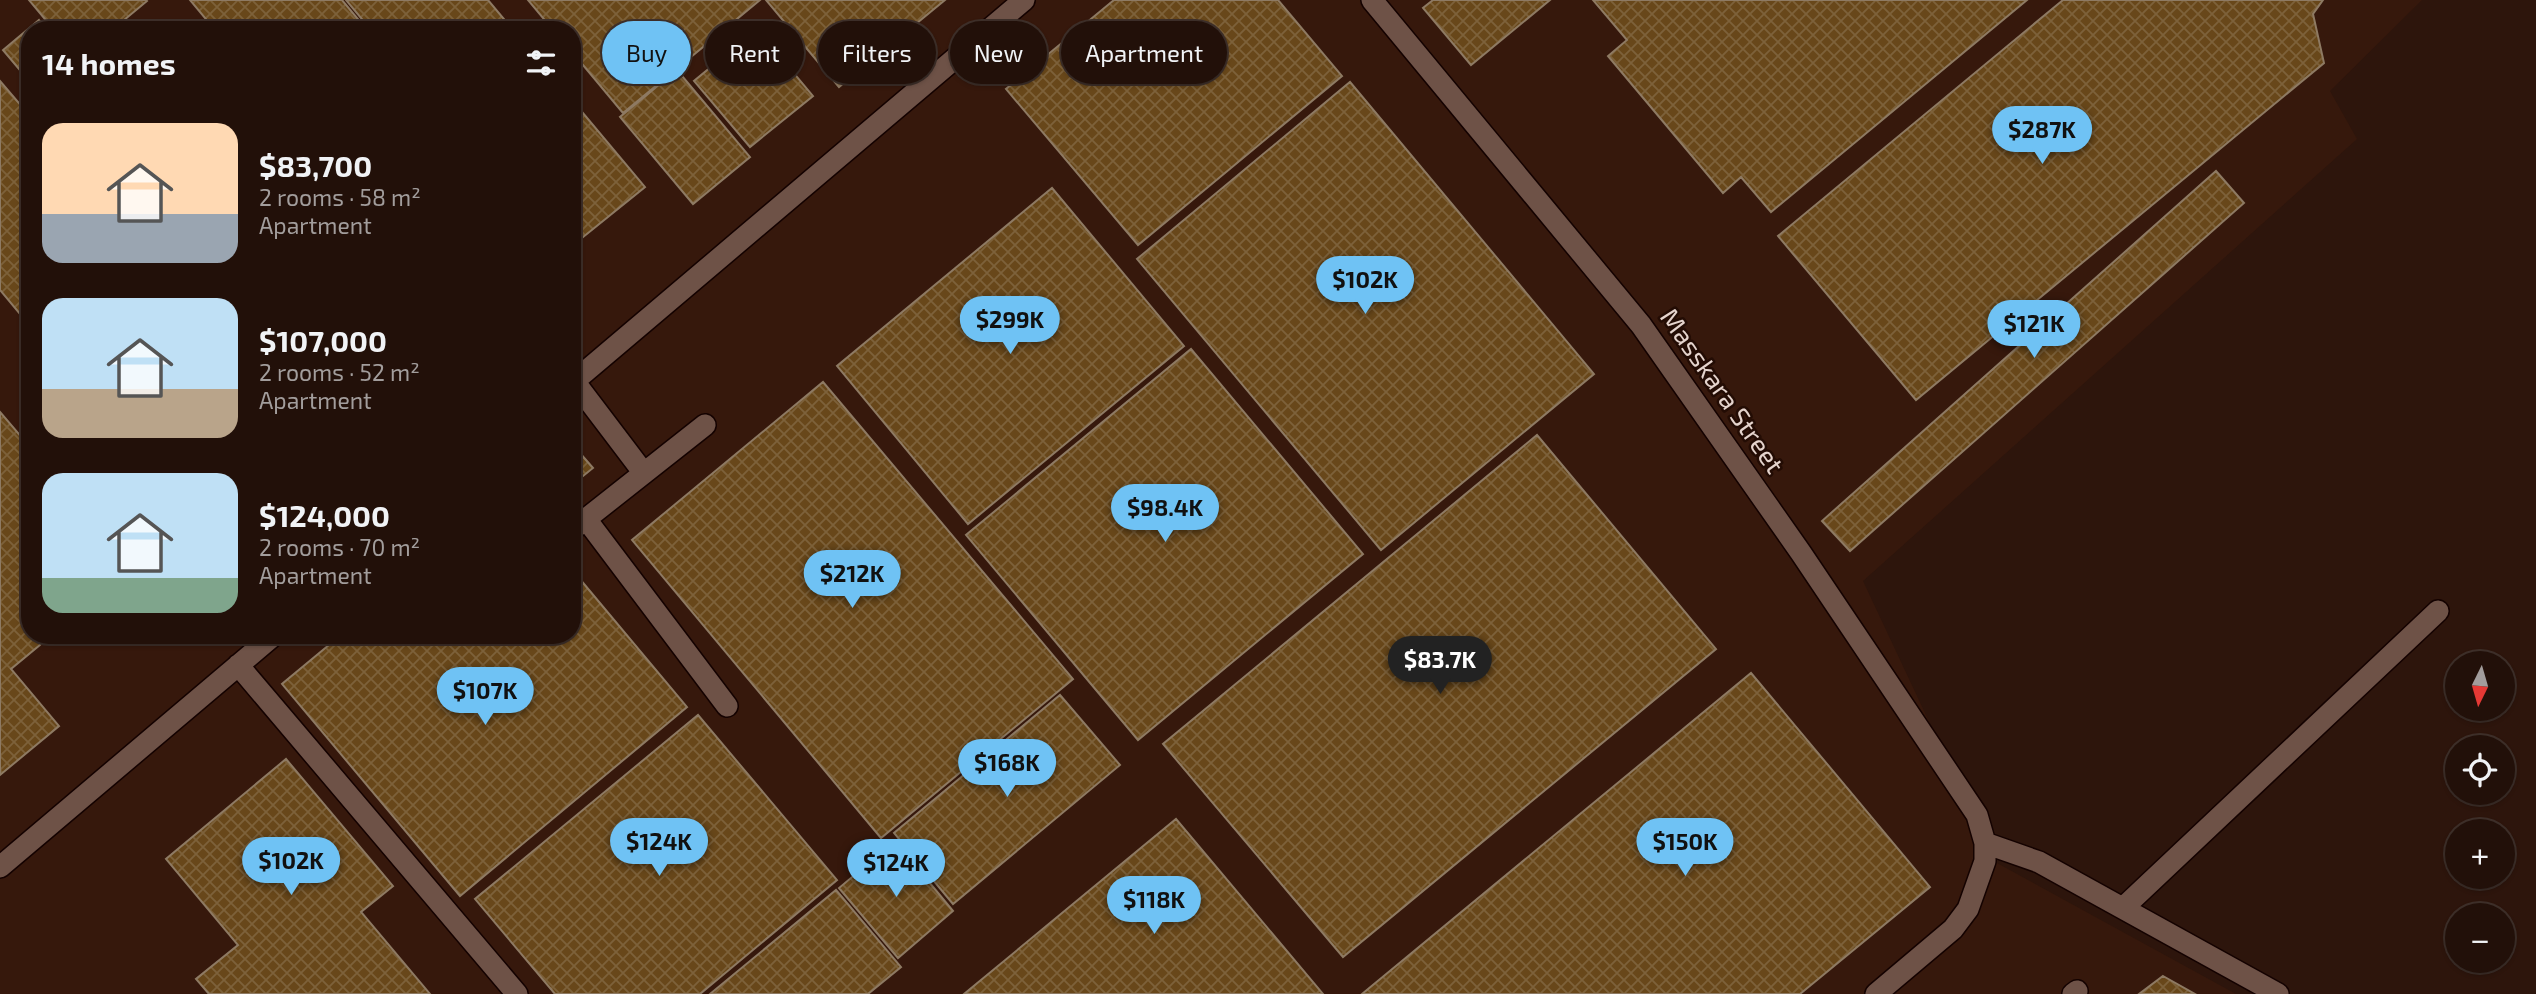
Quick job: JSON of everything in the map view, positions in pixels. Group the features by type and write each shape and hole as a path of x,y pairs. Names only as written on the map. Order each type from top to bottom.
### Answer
{"street":[{"path":"581,375 1024,0"},
{"name":"Masskara Street","path":"1373,0 1642,325 1801,553 1970,804 1977,816 1985,843"},
{"path":"581,392 643,472"},
{"path":"581,522 705,425"},
{"path":"581,526 727,706"},
{"path":"2123,908 2438,611"},
{"path":"0,867 263,644"},
{"path":"238,665 517,994"},
{"path":"1875,994 1953,929 1968,909 1985,861 1985,843 2039,862 2278,994"}],"shaded area":[{"path":"0,0 2422,0 2330,91 2357,139 1863,581 1995,862 2236,994 0,994"}],"building":[{"path":"29,0 147,1 123,21 46,21"},
{"path":"190,0 342,0 360,21 208,21"},
{"path":"346,0 488,0 506,21 364,21"},
{"path":"528,0 760,0 735,21 705,21 705,45 691,57 691,21 602,21 602,84 658,84 623,113 581,63 581,21 546,21"},
{"path":"766,0 945,0 919,21 818,21 818,62 804,45 804,21 784,21"},
{"path":"1114,0 1278,0 1342,76 1138,245 1006,89 1012,84 1047,84 1047,55 1061,44 1061,84 1227,84 1227,21 1089,21"},
{"path":"1433,0 1550,0 1471,65 1423,8"},
{"path":"1593,0 2027,0 1771,212 1741,177 1723,193 1608,56 1627,40"},
{"path":"2063,0 2323,0 2313,14 2324,63 1916,400 1778,236"},
{"path":"21,35 21,71 3,50"},
{"path":"705,72 705,84 803,84 813,96 750,147 694,81"},
{"path":"0,81 21,106 21,315 0,290"},
{"path":"1350,82 1594,374 1381,550 1137,259"},
{"path":"660,84 689,84 750,157 693,204 620,117"},
{"path":"581,111 645,187 581,239"},
{"path":"2216,171 2244,203 1850,551 1822,521"},
{"path":"1052,188 1184,346 968,524 837,366"},
{"path":"1191,349 1363,554 1138,740 966,535"},
{"path":"823,382 1073,679 881,838 632,540"},
{"path":"0,412 21,436 21,644 41,644 11,669 59,726 0,775"},
{"path":"1537,435 1716,649 1343,957 1163,744"},
{"path":"581,454 593,468 581,478"},
{"path":"581,580 687,707 460,896 282,684 330,644 581,644"},
{"path":"1751,673 1930,887 1800,994 1362,994"},
{"path":"1060,695 1120,765 953,904 894,833"},
{"path":"698,715 837,880 700,994 555,994 475,899"},
{"path":"286,759 393,886 361,912 430,994 209,994 196,979 238,945 166,859"},
{"path":"1176,819 1323,994 964,994"},
{"path":"895,841 953,911 898,958 839,888"},
{"path":"836,890 901,967 868,994 710,994"},
{"path":"2163,976 2195,994 2139,994"}]}
